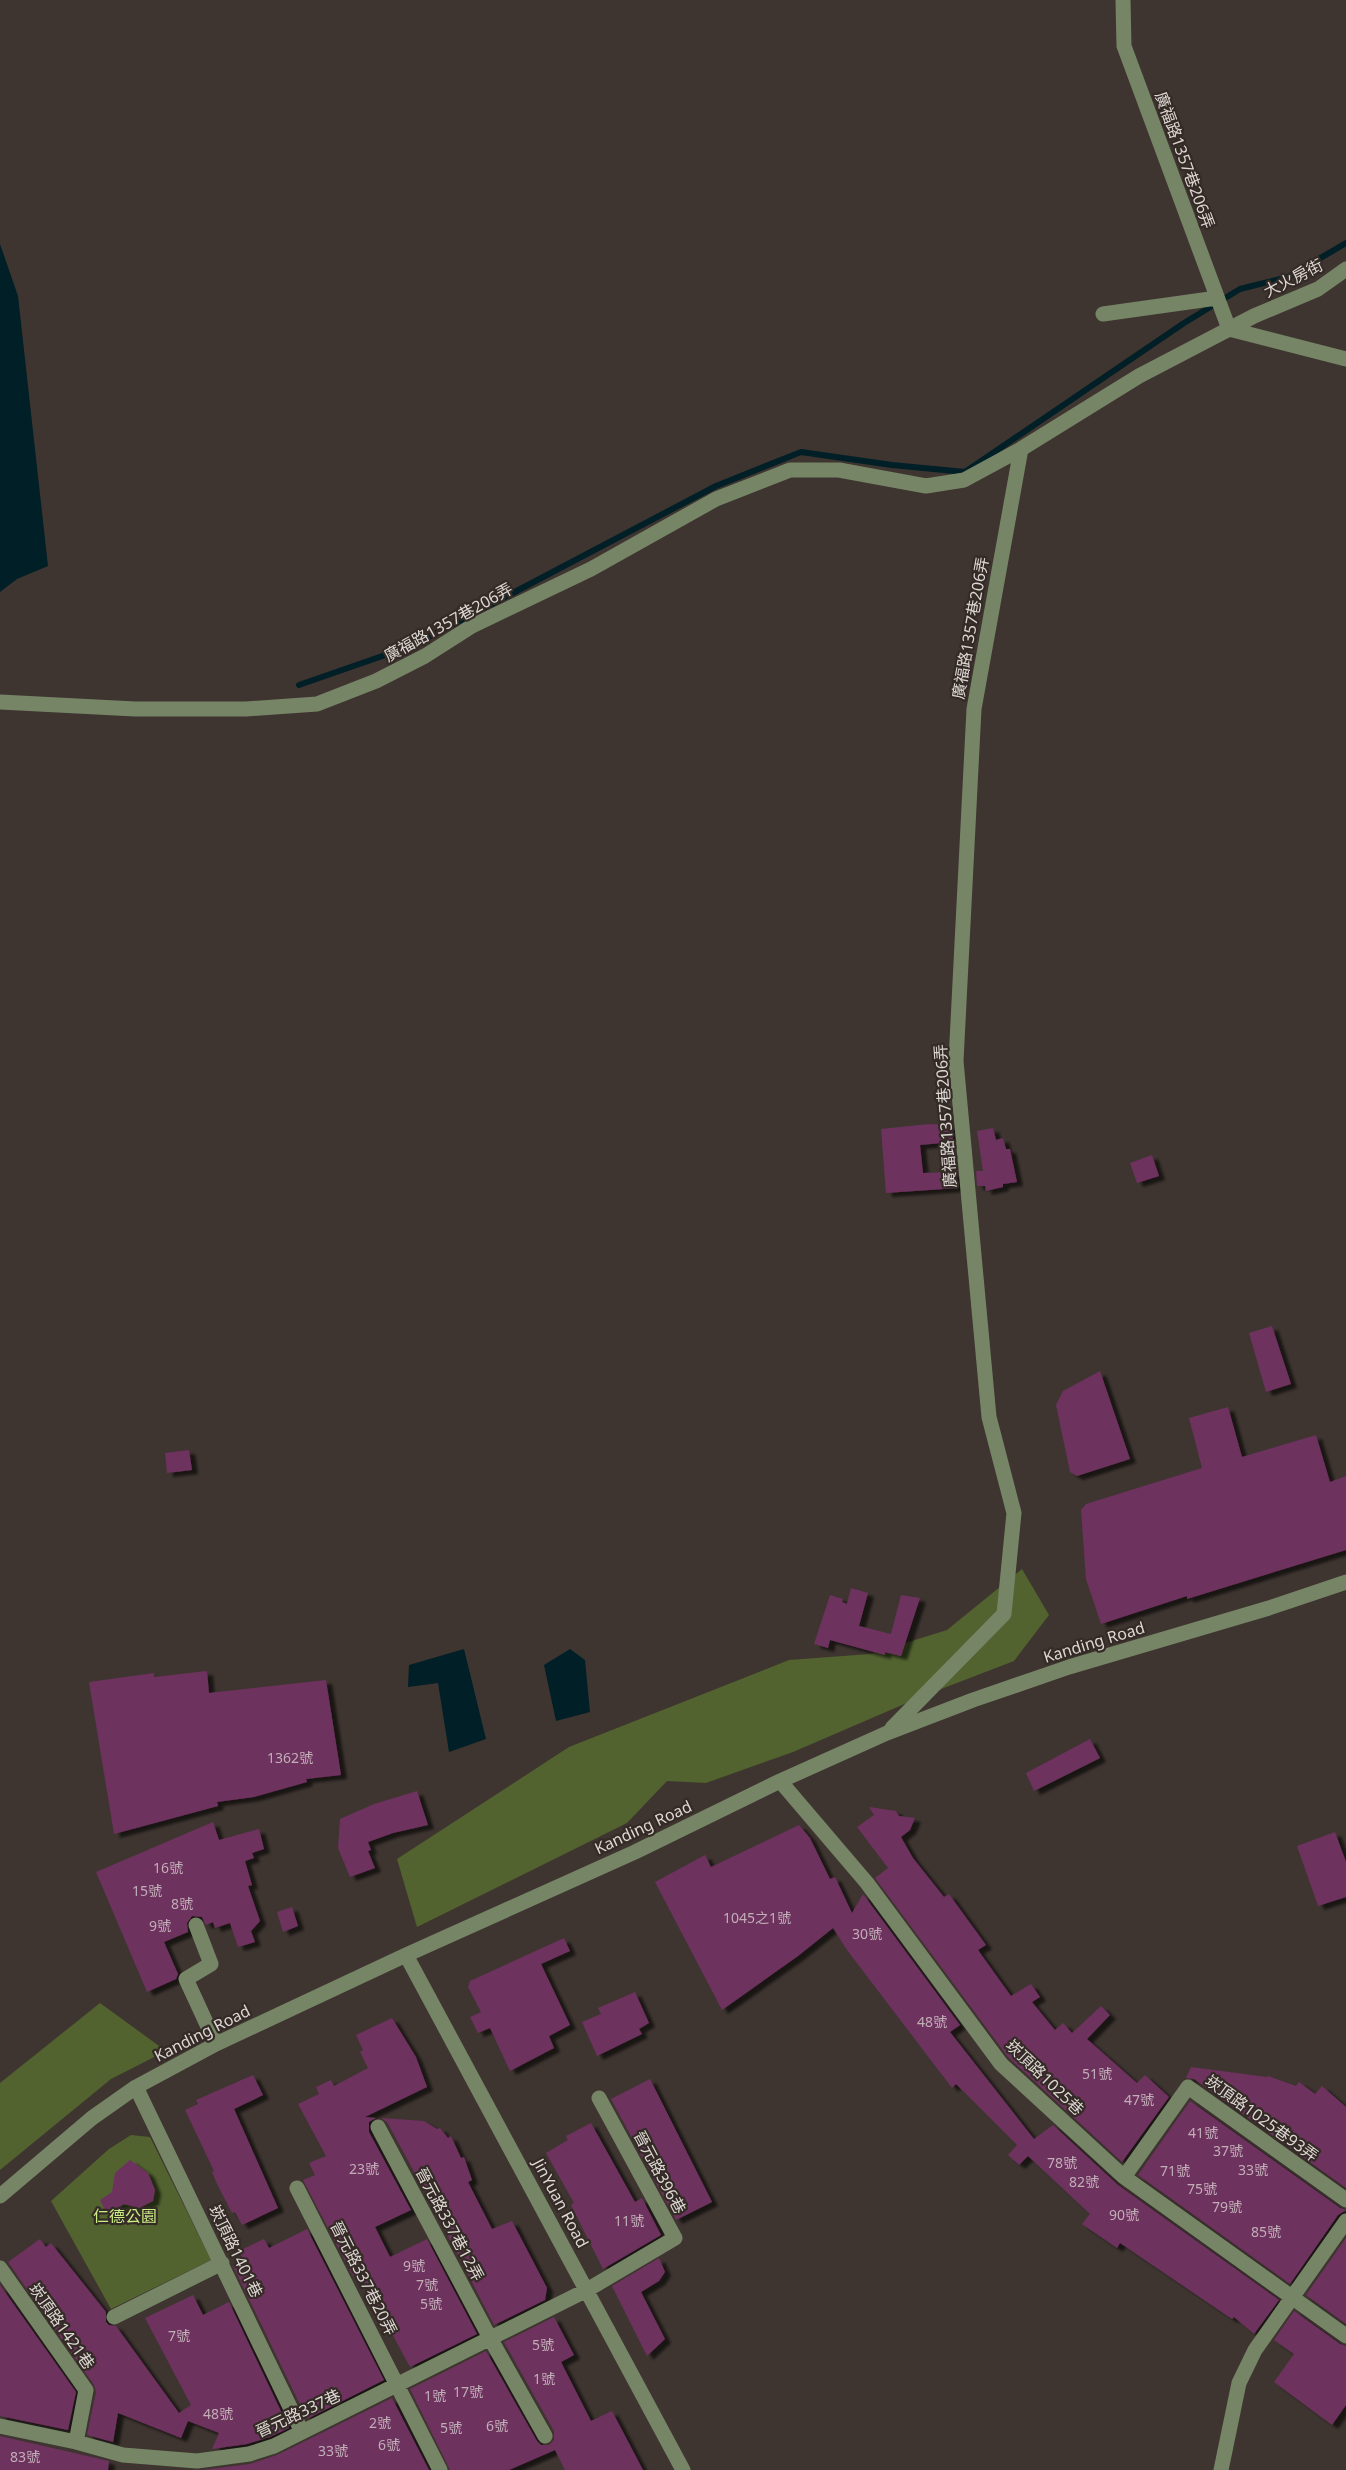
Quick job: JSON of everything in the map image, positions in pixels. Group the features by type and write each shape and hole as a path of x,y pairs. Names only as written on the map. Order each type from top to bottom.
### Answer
{"street":[{"name":"廣福路1357巷206弄","path":"1123,0 1124,46 1229,329"},
{"name":"大火房街","path":"1254,316 1318,289 1346,269"},
{"path":"1103,314 1217,298"},
{"name":"廣福路1357巷206弄","path":"0,702 135,709 246,709 317,704 376,681 425,656 472,626 591,568 716,499 790,470 839,470 926,486 964,480 1022,449 1139,376 1254,316"},
{"path":"1229,329 1346,359"},
{"name":"廣福路1357巷206弄","path":"887,1733 1004,1614 1014,1513 989,1417 956,1061 974,709 1022,449"},
{"name":"Kanding Road","path":"0,2196 92,2118 136,2087 216,2044 635,1852 780,1781 887,1733 973,1700 1069,1667 1269,1608 1346,1582"},
{"name":"崁頂路1025巷","path":"780,1781 867,1883 1001,2064 1124,2177 1292,2295 1346,2336"},
{"path":"196,1925 211,1964 186,1979 216,2044"},
{"name":"JinYuan Road","path":"406,1955 683,2470"},
{"name":"崁頂路1401巷","path":"136,2087 302,2432"},
{"name":"崁頂路1025巷93弄","path":"1124,2177 1188,2088 1346,2200"},
{"name":"晉元路396巷","path":"587,2290 675,2238 599,2098"},
{"name":"晉元路337巷12弄","path":"378,2127 544,2436"},
{"name":"晉元路337巷20弄","path":"297,2188 440,2470"},
{"path":"1221,2470 1239,2384 1255,2350 1346,2221"},
{"path":"114,2317 222,2264"},
{"name":"崁頂路1421巷","path":"0,2268 86,2390 76,2442"},
{"name":"晉元路337巷","path":"0,2426 76,2442 123,2455 197,2461 249,2454 274,2446 587,2290"}],"green space":[{"path":"1022,1569 1049,1615 1014,1661 923,1696 793,1752 706,1783 667,1781 627,1823 417,1927 397,1859 569,1747 789,1660 870,1654 947,1630"},
{"path":"100,2003 166,2051 111,2079 0,2170 0,2083"},
{"name":"仁德公園","path":"131,2135 150,2137 211,2260 111,2309 51,2201 109,2149"}],"water":[{"path":"0,244 18,296 48,566 17,579 0,592"},
{"path":"464,1649 486,1739 449,1752 438,1683 408,1687 409,1665"},
{"path":"570,1649 585,1660 590,1712 556,1721 544,1665"}],"building":[{"path":"929,1124 952,1125 953,1142 920,1145 923,1173 956,1172 958,1188 886,1193 881,1129"},
{"path":"993,1128 996,1140 1003,1138 1006,1149 1010,1149 1017,1182 1003,1184 1003,1187 986,1191 985,1186 977,1186 976,1171 983,1171 977,1131"},
{"path":"1152,1155 1159,1176 1137,1183 1130,1163"},
{"path":"1272,1326 1291,1384 1266,1392 1249,1333"},
{"path":"1100,1371 1130,1459 1077,1476 1070,1472 1056,1405 1063,1391"},
{"path":"1228,1407 1242,1457 1316,1435 1330,1482 1346,1476 1346,1550 1187,1599 1187,1596 1101,1624 1086,1579 1081,1510 1086,1504 1202,1468 1189,1418"},
{"path":"189,1450 192,1470 167,1473 165,1453"},
{"path":"851,1588 868,1593 859,1626 891,1634 901,1595 920,1598 901,1656 885,1652 885,1655 830,1640 828,1648 814,1644 830,1595 843,1599 842,1602 847,1604"},
{"path":"207,1671 209,1693 326,1680 341,1775 306,1779 307,1782 254,1797 217,1802 218,1806 114,1834 89,1682 154,1673 154,1677"},
{"path":"1090,1739 1100,1758 1034,1791 1026,1773"},
{"path":"417,1791 428,1825 393,1833 368,1842 371,1850 368,1851 375,1868 350,1877 338,1848 340,1819 374,1804"},
{"path":"869,1807 896,1811 899,1816 915,1818 910,1830 901,1837 913,1858 944,1897 949,1894 986,1945 978,1950 1011,1996 1031,1984 1040,1997 1032,2002 1055,2030 1063,2023 1072,2033 1101,2006 1110,2015 1087,2039 1137,2083 1145,2075 1169,2097 1122,2162 1008,2057 875,1878 888,1868 857,1827 874,1815"},
{"path":"213,1822 219,1840 259,1829 264,1849 252,1853 254,1858 245,1861 252,1885 248,1886 260,1921 251,1931 255,1942 238,1947 230,1923 215,1928 213,1922 206,1925 202,1917 192,1916 187,1923 188,1932 164,1942 178,1974 176,1979 147,1992 96,1872"},
{"path":"799,1825 810,1838 830,1879 835,1877 852,1913 863,1894 960,2025 950,2032 1034,2139 1053,2125 1118,2185 1279,2300 1254,2334 1234,2317 1232,2319 1120,2243 1117,2248 1082,2224 1090,2214 1028,2156 1019,2165 1008,2155 1017,2145 956,2084 952,2088 847,1950 833,1928 722,2010 655,1882 705,1855 711,1867"},
{"path":"1335,1832 1346,1862 1346,1897 1318,1906 1297,1846"},
{"path":"292,1907 298,1926 283,1932 277,1912"},
{"path":"564,1938 570,1951 541,1964 570,2025 549,2036 554,2048 510,2071 490,2028 478,2033 470,2017 481,2012 468,1987 470,1981"},
{"path":"635,1992 649,2023 639,2029 642,2034 597,2056 582,2022 601,2014 598,2008"},
{"path":"392,2018 416,2057 427,2087 365,2117 376,2118 369,2122 369,2132 411,2210 375,2227 390,2257 427,2239 477,2334 410,2367 359,2273 353,2276 303,2180 315,2175 309,2163 326,2156 298,2104 319,2094 316,2087 331,2080 334,2086 368,2068 360,2052 363,2050 356,2035"},
{"path":"1191,2067 1268,2076 1296,2086 1299,2082 1315,2094 1322,2086 1346,2107 1346,2188 1194,2079 1186,2078"},
{"path":"253,2075 263,2095 234,2109 278,2208 242,2225 235,2212 232,2213 218,2186 212,2172 214,2171 185,2110 198,2104 196,2100"},
{"path":"650,2079 712,2202 676,2220 611,2099"},
{"path":"1190,2101 1346,2210 1338,2215 1290,2284 1138,2175"},
{"path":"381,2118 424,2121 437,2129 440,2128 448,2138 451,2136 461,2158 464,2157 472,2180 468,2182 492,2229 512,2221 547,2288 545,2300 494,2325 387,2122"},
{"path":"591,2123 635,2202 642,2198 661,2235 603,2269 571,2205 574,2203 546,2153 568,2140 566,2136"},
{"path":"130,2160 148,2173 155,2190 153,2201 139,2208 124,2204 107,2214 100,2200 112,2192 115,2173"},
{"path":"307,2229 384,2380 307,2419 233,2266 244,2261 239,2251 264,2239 269,2248"},
{"path":"1346,2238 1346,2324 1306,2295"},
{"path":"40,2239 46,2247 51,2243 106,2312 106,2322 116,2326 179,2413 191,2405 145,2318 193,2295 203,2315 229,2302 289,2428 247,2444 212,2449 219,2433 188,2421 181,2438 118,2413 113,2442 87,2435 96,2392 94,2385 8,2262"},
{"path":"659,2258 665,2272 659,2281 641,2292 665,2339 647,2356 612,2286"},
{"path":"0,2285 76,2392 68,2430 0,2416"},
{"path":"1294,2311 1346,2346 1346,2405 1332,2425 1274,2382 1294,2354 1274,2340"},
{"path":"554,2317 574,2355 561,2362 591,2421 612,2411 643,2470 565,2470 555,2450 509,2470 450,2470 410,2389 486,2351 537,2441 541,2445 549,2445 554,2440 554,2431 504,2342"},
{"path":"392,2398 429,2470 203,2470 250,2464 277,2455"},
{"path":"0,2436 109,2461 108,2470 0,2470"}],"waterway":[{"path":"299,685 414,645 716,486 801,452 892,465 965,472 1184,323 1240,289 1288,277 1346,243"}]}
